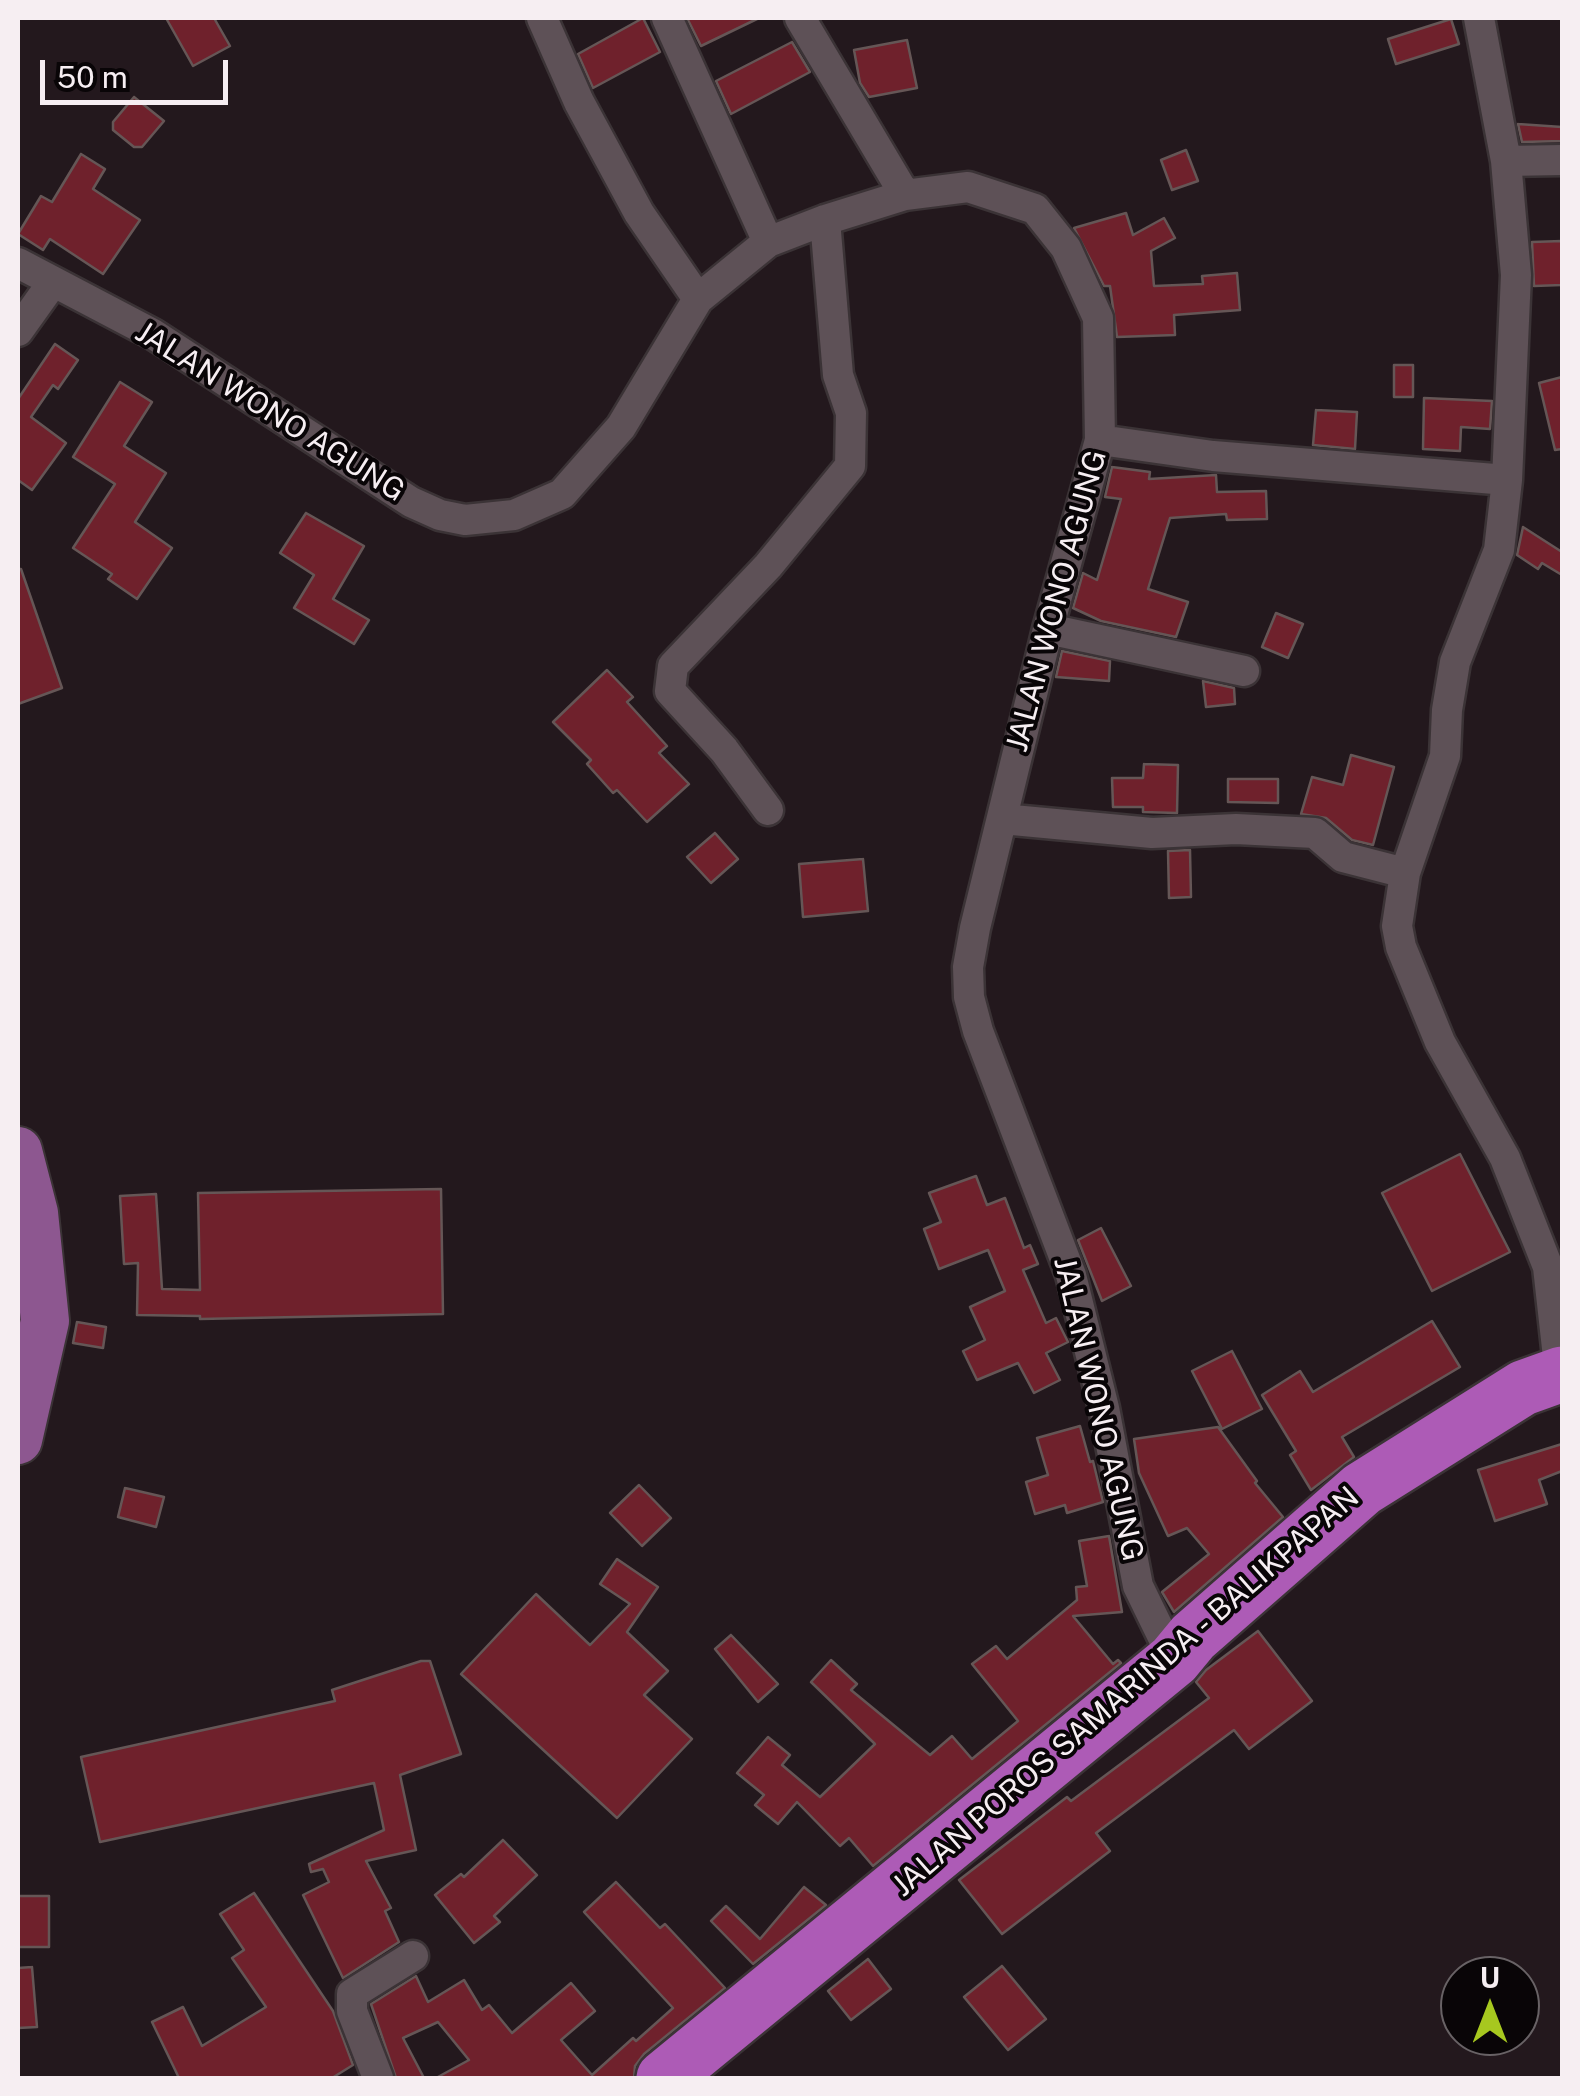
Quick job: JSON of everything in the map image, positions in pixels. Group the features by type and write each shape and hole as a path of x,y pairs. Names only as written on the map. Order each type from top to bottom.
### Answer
{"highway":[{"name":"JALAN POROS SAMARINDA - BALIKPAPAN","path":"664,2078 1174,1660 1194,1637 1362,1489 1524,1388 1561,1375"}],"main road":[{"path":"18,1152 34,1213 45,1321 18,1440"}],"street":[{"path":"542,18 579,102 639,213 698,298"},
{"path":"800,18 905,194"},
{"path":"1479,18 1506,161 1516,275 1507,480 1498,550 1455,662 1447,710 1446,756 1405,873 1397,926 1440,1042 1505,1158 1548,1267 1561,1375"},
{"path":"671,29 768,242"},
{"path":"1506,161 1562,160"},
{"name":"JALAN WONO AGUNG","path":"18,263 153,334 412,502 440,515 465,520 514,516 562,494 620,427 698,298 768,242 905,194 968,187 1035,209 1046,222 1066,248 1098,318 1100,440 1048,629 975,928 968,967 969,997 978,1030 1072,1275 1104,1408 1138,1586 1174,1660"},
{"path":"768,810 724,750 670,691 673,666 768,566 850,466 850,413 838,375 825,220"},
{"path":"18,331 53,282"},
{"path":"1100,440 1332,467 1507,480"},
{"path":"1048,629 1244,671"},
{"path":"1002,819 1152,833 1236,828 1315,833 1343,858 1405,873"},
{"path":"378,2078 352,2010 352,1994 414,1956"}],"building":[{"path":"166,18 214,18 230,46 193,66"},
{"path":"643,18 660,52 593,88 578,54"},
{"path":"687,18 759,18 701,46"},
{"path":"1451,19 1459,44 1396,64 1388,39"},
{"path":"907,40 917,88 869,97 860,83 854,50"},
{"path":"792,42 810,72 731,114 716,81"},
{"path":"134,97 164,121 142,147 134,147 113,130 113,122"},
{"path":"1518,124 1562,127 1562,141 1522,142"},
{"path":"1186,150 1198,181 1172,190 1161,160"},
{"path":"81,154 105,169 93,189 140,220 103,274 50,239 43,250 18,234 41,196 52,202"},
{"path":"1126,213 1133,235 1164,218 1175,238 1151,251 1154,286 1203,284 1202,276 1237,273 1240,310 1174,315 1175,335 1117,337 1110,286 1104,286 1074,228"},
{"path":"1562,241 1562,285 1534,286 1532,242"},
{"path":"55,344 78,360 58,389 53,385 31,417 66,443 32,490 18,480 18,399"},
{"path":"1394,365 1413,365 1413,397 1394,397"},
{"path":"1562,377 1562,449 1555,450 1539,383"},
{"path":"120,382 152,402 124,446 166,473 135,522 172,548 137,599 108,579 112,574 73,548 115,484 73,457"},
{"path":"1424,398 1492,401 1490,429 1461,427 1460,451 1423,449"},
{"path":"1316,410 1357,412 1355,449 1313,445"},
{"path":"1112,467 1150,472 1149,479 1216,475 1217,492 1266,491 1267,519 1227,520 1226,514 1170,518 1148,589 1188,602 1176,637 1101,621 1073,608 1083,573 1097,580 1121,499 1105,497"},
{"path":"306,513 364,546 333,599 369,620 354,644 294,608 314,575 280,553"},
{"path":"1523,527 1562,552 1562,575 1542,563 1538,569 1517,555"},
{"path":"18,569 62,688 18,704"},
{"path":"1276,613 1303,624 1288,658 1262,647"},
{"path":"1062,651 1110,661 1109,681 1056,677"},
{"path":"607,670 633,697 627,702 667,746 659,753 689,784 647,822 617,790 613,793 587,764 591,760 553,722"},
{"path":"1203,681 1234,688 1235,704 1206,707"},
{"path":"1351,755 1394,767 1373,845 1352,840 1326,818 1301,814 1312,777 1343,785"},
{"path":"1144,764 1178,765 1177,813 1113,807 1112,778 1143,778"},
{"path":"1228,779 1278,779 1278,803 1228,802"},
{"path":"715,833 738,859 711,883 687,857"},
{"path":"1190,850 1191,897 1169,898 1168,851"},
{"path":"863,859 868,911 803,917 799,864"},
{"path":"1460,1154 1510,1252 1432,1291 1382,1193"},
{"path":"976,1176 987,1205 1005,1198 1024,1248 1030,1245 1038,1264 1023,1270 1046,1323 1056,1318 1068,1342 1046,1353 1060,1380 1034,1393 1018,1363 977,1380 963,1351 985,1340 970,1307 1005,1291 988,1250 939,1269 924,1229 941,1222 929,1193"},
{"path":"441,1189 443,1314 200,1319 137,1315 138,1263 124,1264 120,1196 156,1194 162,1289 200,1290 198,1193"},
{"path":"1101,1228 1131,1286 1102,1301 1078,1240"},
{"path":"1432,1321 1460,1367 1342,1437 1354,1457 1311,1490 1290,1455 1296,1451 1262,1395 1300,1371 1313,1392"},
{"path":"77,1322 106,1327 103,1348 73,1343"},
{"path":"1232,1351 1262,1409 1222,1429 1192,1371"},
{"path":"1080,1426 1103,1502 1067,1513 1065,1505 1035,1514 1026,1482 1048,1475 1037,1438"},
{"path":"1218,1427 1283,1517 1174,1612 1162,1592 1209,1554 1187,1528 1168,1536 1139,1473 1134,1439"},
{"path":"1562,1444 1562,1471 1539,1480 1547,1504 1495,1521 1478,1470"},
{"path":"639,1485 671,1518 642,1546 610,1513"},
{"path":"125,1488 164,1497 156,1527 118,1517"},
{"path":"1109,1536 1122,1612 1073,1616 1113,1664 1118,1660 1121,1663 873,1866 849,1838 840,1846 797,1802 778,1824 755,1805 764,1795 737,1773 768,1737 790,1755 782,1765 820,1797 875,1744 811,1682 831,1660 857,1684 851,1690 930,1755 952,1736 972,1759 1018,1721 972,1664 996,1646 1007,1659 1077,1600 1076,1587 1087,1586 1079,1541"},
{"path":"617,1559 658,1587 627,1632 668,1671 644,1695 692,1739 617,1818 461,1674 536,1594 590,1645 630,1604 600,1584"},
{"path":"1258,1631 1312,1701 1249,1749 1234,1730 1096,1833 1110,1851 1002,1934 959,1880 1067,1797 1071,1801 1209,1698 1196,1682"},
{"path":"731,1635 778,1684 758,1702 715,1649"},
{"path":"430,1661 461,1754 400,1775 416,1850 366,1861 391,1908 385,1911 399,1942 343,1978 303,1895 329,1882 323,1869 311,1872 309,1864 384,1830 374,1783 100,1842 81,1757 335,1701 332,1690"},
{"path":"503,1840 537,1875 494,1916 500,1922 474,1943 435,1895 461,1874 464,1877"},
{"path":"616,1882 660,1928 665,1924 725,1988 644,2054 635,2066 634,2078 436,2078 469,2060 438,2022 403,2038 424,2078 396,2078 371,2004 416,1976 428,2002 464,1980 482,2010 489,2005 512,2033 571,1983 595,2011 561,2040 592,2075 633,2038 636,2041 673,2008 584,1912"},
{"path":"804,1887 826,1905 753,1964 711,1921 726,1906 760,1939"},
{"path":"254,1893 333,2011 353,2065 332,2078 179,2078 152,2022 183,2007 202,2046 266,2007 232,1958 244,1950 220,1914"},
{"path":"18,1896 49,1896 49,1947 18,1947"},
{"path":"868,1959 891,1989 851,2020 828,1991"},
{"path":"1002,1966 1046,2019 1008,2050 964,1997"},
{"path":"32,1967 37,2027 18,2028 18,1968"}]}
